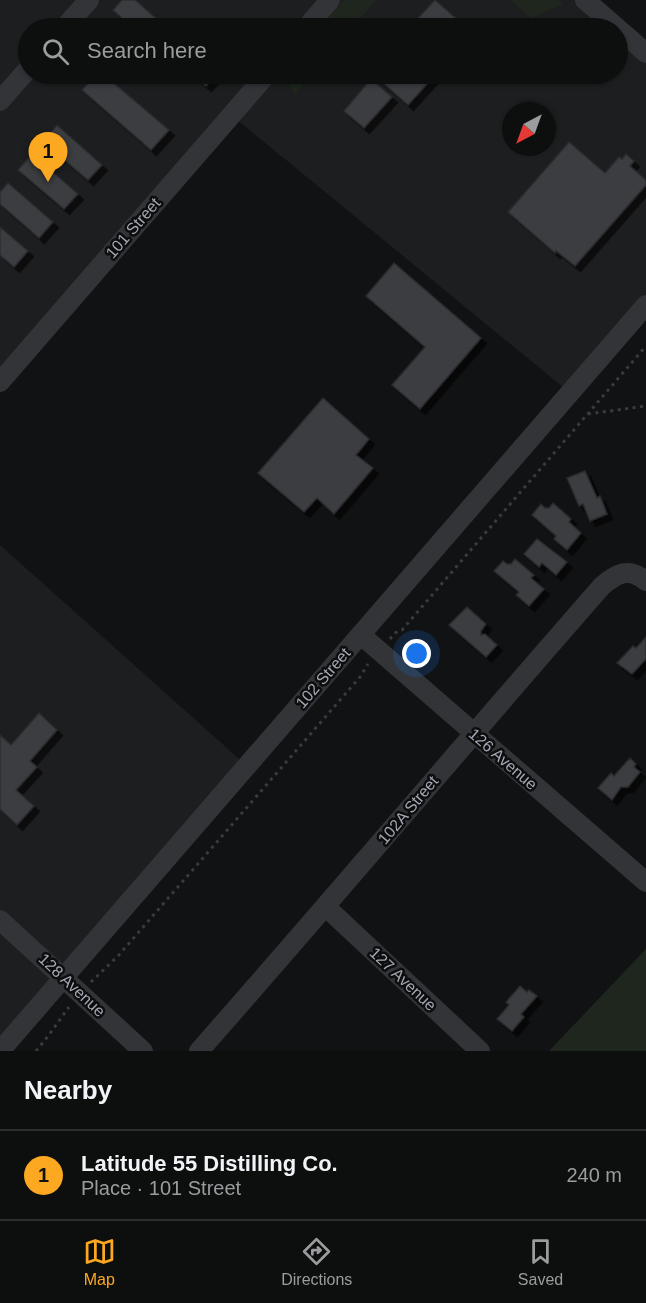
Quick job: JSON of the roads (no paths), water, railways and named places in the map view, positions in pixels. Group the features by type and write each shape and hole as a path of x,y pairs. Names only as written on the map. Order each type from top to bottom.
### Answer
{"street":[{"path":"73,18 88,0"},
{"path":"315,18 330,0"},
{"path":"585,0 606,18"},
{"path":"628,37 646,53"},
{"path":"0,101 18,80"},
{"name":"101 Street","path":"0,382 258,84"},
{"name":"102 Street","path":"0,1051 646,305"},
{"name":"102A Street","path":"199,1051 602,586 621,572 630,572 646,581"},
{"name":"126 Avenue","path":"361,634 646,882"},
{"name":"127 Avenue","path":"326,907 480,1051"},
{"name":"128 Avenue","path":"0,920 143,1051"}],"place":[{"name":"Latitude 55 Distilling Co.","path":"48,182"}]}
